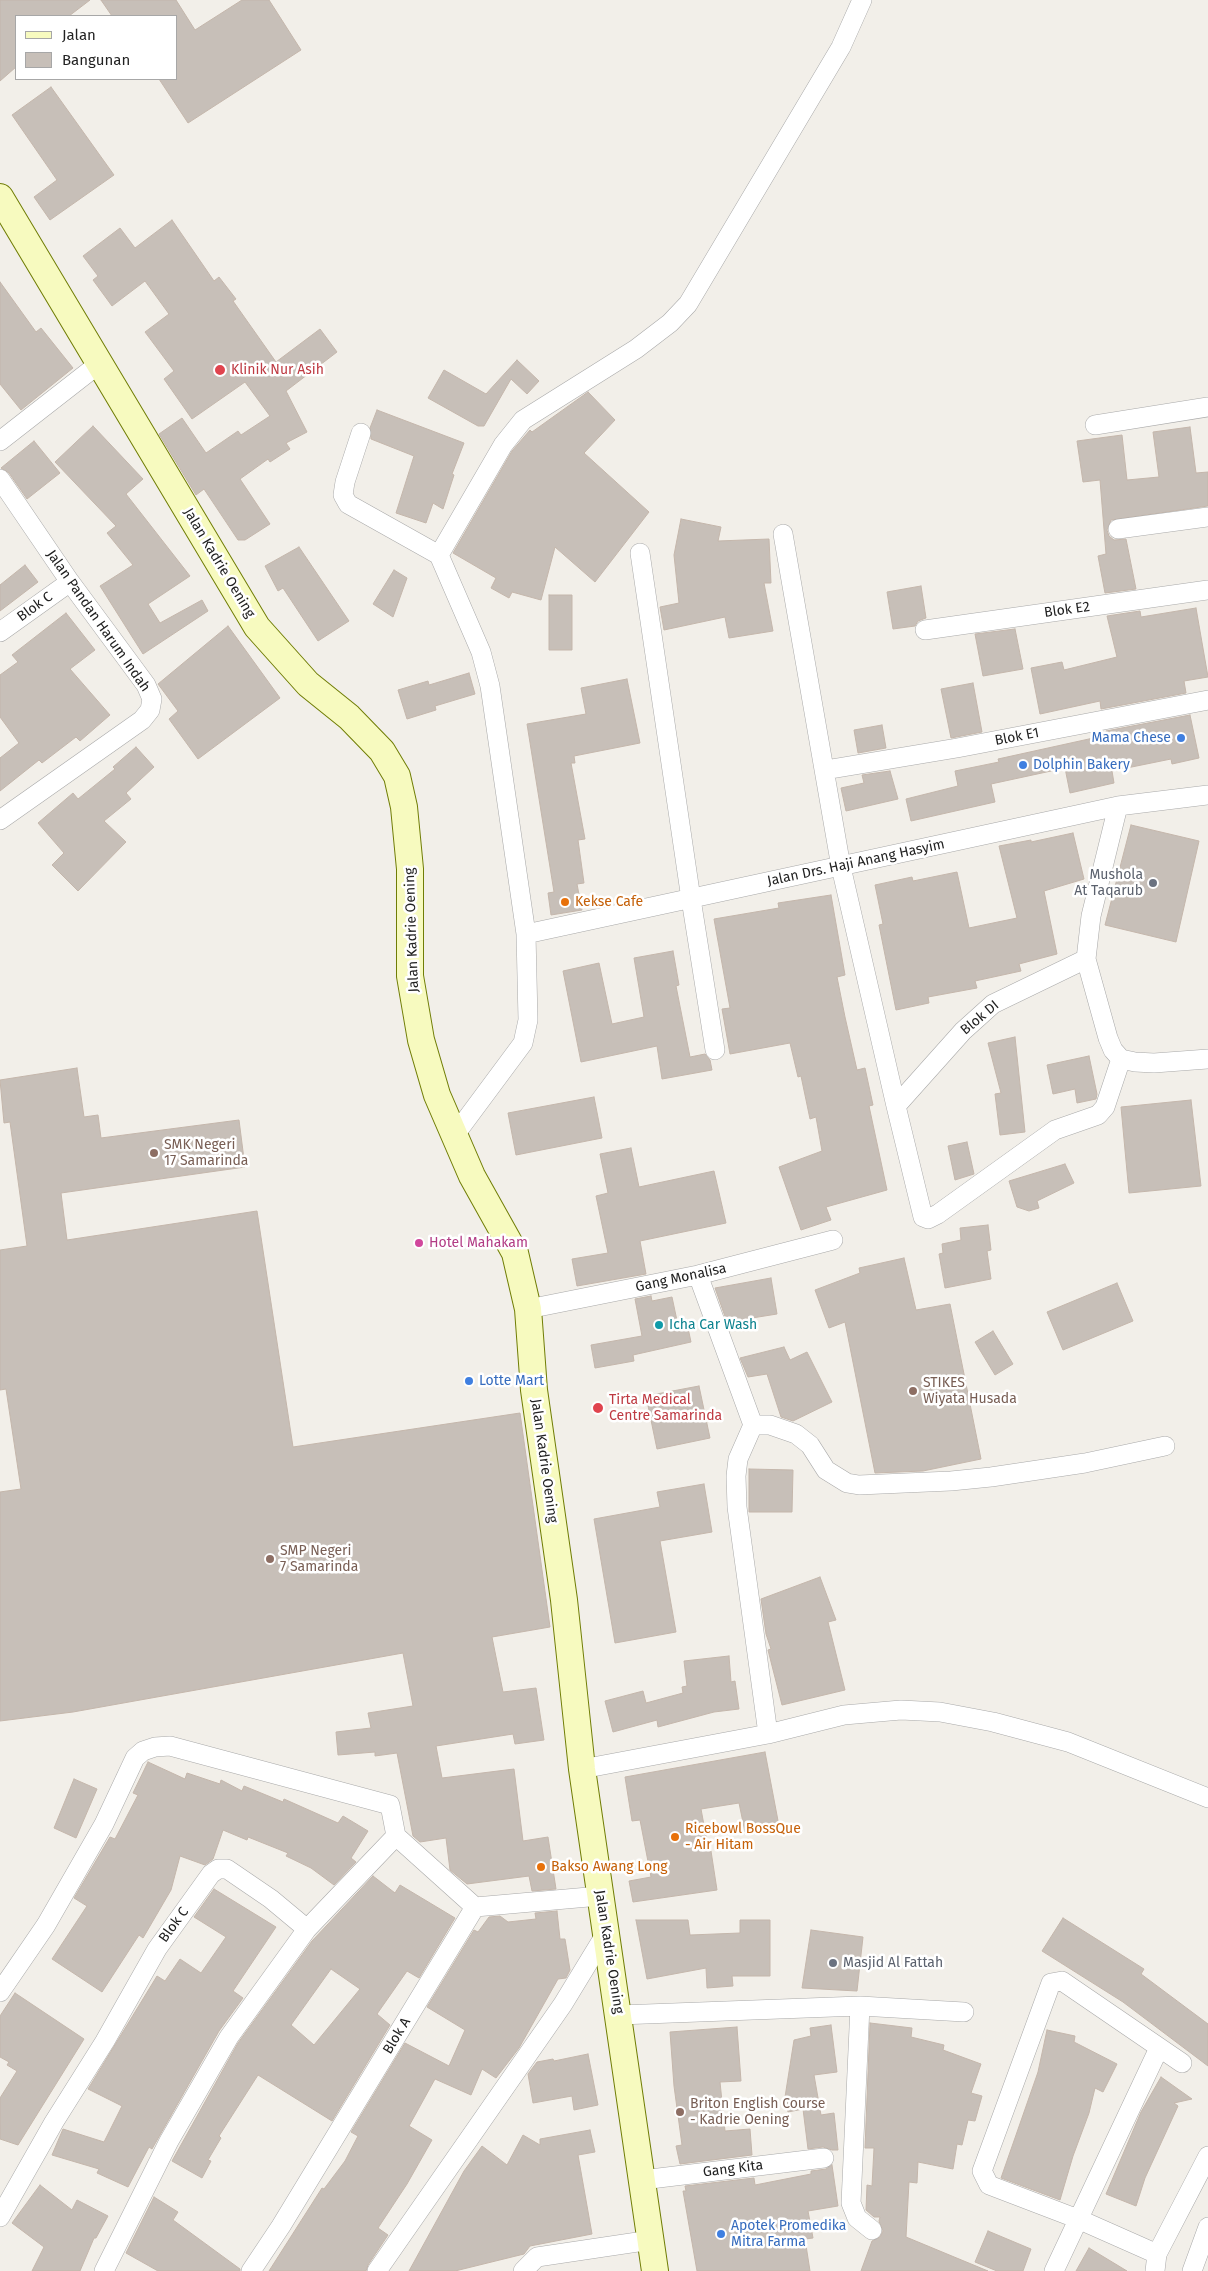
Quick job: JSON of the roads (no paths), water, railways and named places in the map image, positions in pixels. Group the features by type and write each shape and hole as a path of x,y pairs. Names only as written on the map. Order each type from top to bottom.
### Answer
{"main road":[{"name":"Jalan Kadrie Oening","path":"0,197 257,627 308,684 349,717 382,751 397,776 404,807 410,869 410,976 420,1040 437,1095 454,1136 472,1176 515,1253 528,1309 534,1390 564,1600 582,1769 655,2271"}],"street":[{"path":"439,555 503,445 523,420 636,349 670,323 688,304 841,47 862,0"},
{"path":"0,442 100,363"},
{"path":"1095,425 1208,407"},
{"path":"361,433 345,482 343,495 348,504 439,555 481,652 490,686 526,934 528,1020 523,1043 454,1136"},
{"name":"Jalan Pandan Harum Indah","path":"0,479 70,582 146,685 152,699 150,710 142,720 0,820"},
{"path":"1118,529 1208,517"},
{"path":"783,534 841,867 922,1213 928,1219 1055,1130 1098,1115 1105,1107 1121,1059"},
{"path":"640,553 691,899 716,1050"},
{"name":"Blok C","path":"0,632 70,582"},
{"name":"Blok E2","path":"925,630 1208,590"},
{"name":"Blok E1","path":"825,770 957,748 1208,700"},
{"name":"Jalan Drs. Haji Anang Hasyim","path":"526,934 1118,806 1208,795"},
{"path":"1118,806 1091,916 1086,959 1112,1050 1121,1059 1154,1063 1208,1058"},
{"name":"Blok DI","path":"896,1106 963,1031 993,1004 1086,959"},
{"name":"Gang Monalisa","path":"528,1309 698,1275 833,1240"},
{"path":"698,1275 754,1425 738,1459 736,1476 738,1507 768,1734"},
{"path":"754,1425 770,1425 796,1434 810,1445 826,1470 848,1483 859,1485 952,1482 1085,1463 1165,1446"},
{"path":"582,1769 768,1734 844,1715 900,1710 940,1712 993,1722 1068,1742 1208,1798"},
{"path":"0,1992 46,1925 104,1824 135,1758 143,1751 155,1747 170,1746 390,1804 396,1836 475,1907 600,1896"},
{"path":"104,2271 169,2141 229,2037 307,1929 396,1836"},
{"name":"Blok C","path":"0,2217 54,2122 105,2041 157,1949 211,1874 218,1869 227,1869 271,1899 307,1929"},
{"name":"Blok A","path":"251,2271 281,2226 475,1907"},
{"path":"377,2271 563,2004 605,1935"},
{"path":"1182,2063 1062,1981 1051,1983 982,2171 989,2185 1078,2219 1156,2262 1208,2156"},
{"path":"860,2006 851,2203 857,2218 872,2230"},
{"path":"619,2016 860,2006 964,2012"},
{"path":"1054,2271 1159,2048"},
{"name":"Gang Kita","path":"642,2180 824,2158"},
{"path":"1192,2271 1208,2227"},
{"path":"523,2271 537,2257 651,2240"}],"place":[{"name":"Klinik Nur Asih","path":"220,370"},
{"name":"Mama Chese","path":"1181,738"},
{"name":"Dolphin Bakery","path":"1023,765"},
{"name":"Mushola At Taqarub","path":"1153,883"},
{"name":"Kekse Cafe","path":"565,902"},
{"name":"SMK Negeri 17 Samarinda","path":"154,1153"},
{"name":"Hotel Mahakam","path":"419,1243"},
{"name":"Icha Car Wash","path":"659,1325"},
{"name":"Lotte Mart","path":"469,1381"},
{"name":"STIKES Wiyata Husada","path":"913,1391"},
{"name":"Tirta Medical Centre Samarinda","path":"598,1408"},
{"name":"SMP Negeri 7 Samarinda","path":"270,1559"},
{"name":"Ricebowl BossQue - Air Hitam","path":"675,1837"},
{"name":"Bakso Awang Long","path":"541,1867"},
{"name":"Masjid Al Fattah","path":"833,1963"},
{"name":"Briton English Course - Kadrie Oening","path":"680,2112"},
{"name":"Apotek Promedika Mitra Farma","path":"721,2234"}]}
